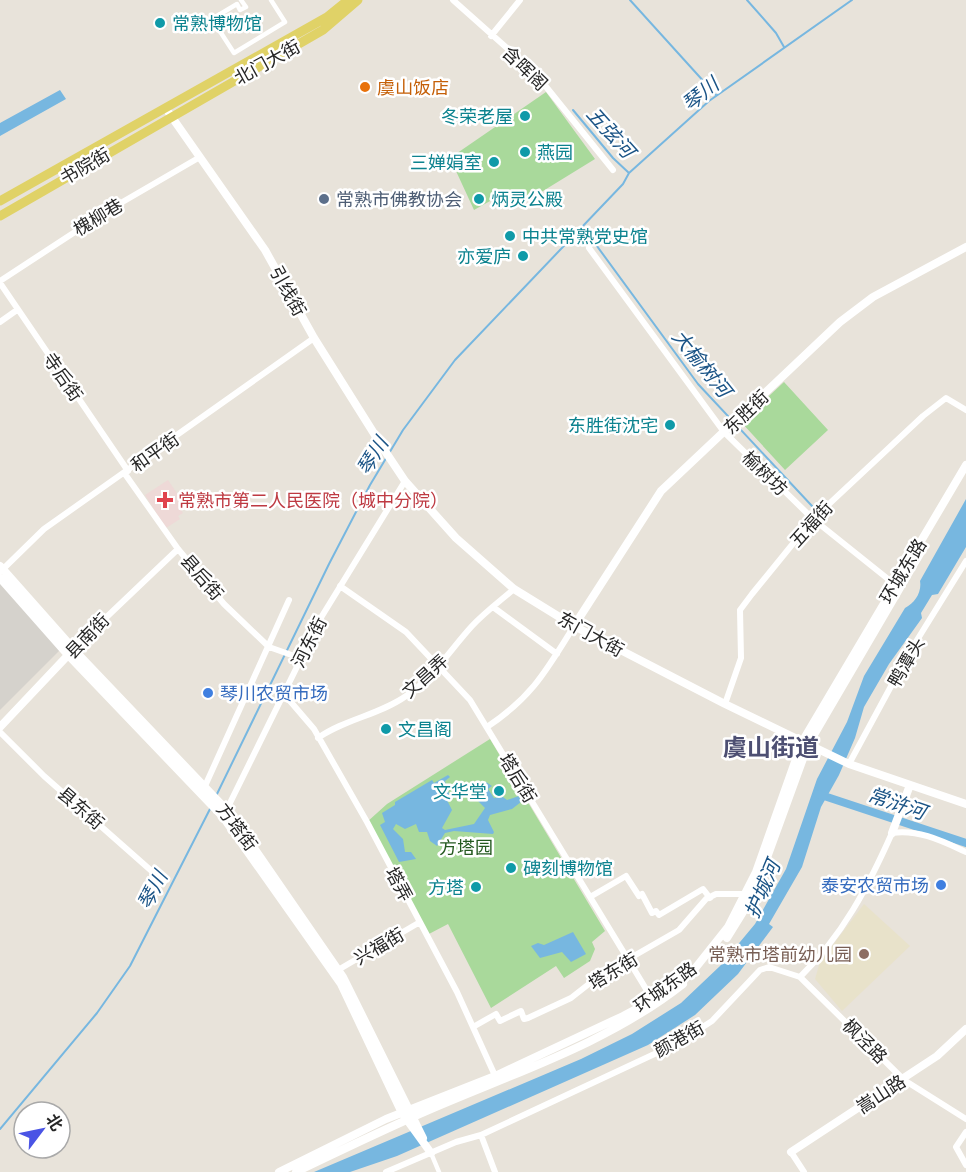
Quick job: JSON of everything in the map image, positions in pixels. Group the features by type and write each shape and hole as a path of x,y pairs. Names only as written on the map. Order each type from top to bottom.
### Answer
{"main road":[{"name":"北门大街","path":"164,107 327,17 348,0"},
{"name":"北门大街","path":"171,116 323,30 358,0"},
{"name":"书院街","path":"0,201 164,107"},
{"name":"书院街","path":"0,216 171,116"},
{"name":"环城东路","path":"898,587 966,465"},
{"name":"环城东路","path":"279,1172 408,1115 497,1080 640,1016 654,1002 699,972 733,929 749,895 805,744 966,474"},
{"name":"环城东路","path":"296,1172 408,1115"}],"street":[{"path":"241,0 246,7 240,10 237,4 212,19 234,53 285,22 271,0"},
{"name":"含晖阁","path":"453,0 535,73 613,170"},
{"path":"491,36 520,0"},
{"name":"引线街","path":"164,107 265,250 315,338 405,481"},
{"name":"槐柳巷","path":"0,282 108,210 200,157"},
{"name":"东胜街","path":"574,626 661,491 840,322 873,297 966,247"},
{"name":"榆树坊","path":"589,248 726,430 813,519 898,587"},
{"name":"寺后街","path":"0,282 126,472"},
{"path":"0,322 17,310"},
{"name":"和平街","path":"1,569 44,529 315,338"},
{"name":"五福街","path":"724,704 741,658 740,610 813,519 923,416 946,398 966,410"},
{"name":"县后街","path":"126,472 178,549 224,604 269,647 300,658"},
{"name":"东门大街","path":"405,481 456,538 514,589 574,626 724,704 849,764 966,804"},
{"name":"河东街","path":"222,808 340,586 405,481"},
{"name":"县南街","path":"0,727 71,652 178,549"},
{"name":"鸭潭头","path":"849,764 909,653 966,561"},
{"name":"方塔街","path":"1,569 71,652 222,808 338,969 408,1115"},
{"name":"方塔街","path":"0,578 207,792"},
{"name":"塔后街","path":"340,586 393,621 470,700 654,1002"},
{"name":"文昌弄","path":"318,738 334,727 386,708 406,696 440,667 472,626 514,589"},
{"name":"河东街","path":"207,792 289,600"},
{"path":"493,608 557,654"},
{"path":"487,727 516,707 541,679 574,626"},
{"name":"塔弄","path":"284,694 318,738 367,822 473,1027 497,1080"},
{"name":"县东街","path":"0,732 44,776 164,882"},
{"path":"800,977 818,959 866,891 910,785"},
{"name":"方塔街","path":"222,808 341,984 430,1153"},
{"path":"892,832 906,830 936,838 966,852"},
{"path":"590,897 626,876 639,896 642,894 652,913 656,911 659,915 704,889 710,898 716,894 749,895"},
{"name":"塔东街","path":"473,1027 496,1014 500,1021 520,1011 524,1019 528,1018 571,998 599,976 679,930 710,898"},
{"name":"兴福街","path":"338,969 420,922"},
{"name":"颜港街","path":"386,1172 481,1135 678,1043 712,1021 760,970 769,967 800,977"},
{"name":"枫泾路","path":"800,977 904,1080 966,1119"},
{"name":"嵩山路","path":"791,1152 904,1080 937,1056 966,1029"},
{"path":"966,1132 956,1147 966,1165"},
{"path":"481,1135 495,1172"},
{"path":"791,1152 804,1172"},
{"path":"430,1153 439,1172"}],"shaded area":[{"name":"常熟市第二人民医院（城中分院）","path":"168,480 185,505 180,508 183,513 178,516 180,519 166,528 145,495"},
{"path":"0,580 62,648 0,710"},
{"name":"常熟市塔前幼儿园","path":"864,904 910,946 842,1011 815,979 820,962"}],"green space":[{"name":"燕园","path":"546,92 595,159 517,207 508,191 474,210 450,158"},
{"path":"784,382 828,430 785,470 741,422"},
{"name":"方塔园","path":"490,739 605,931 592,942 595,949 590,961 564,978 556,966 491,1008 448,924 427,935 367,822 387,804"}],"water":[{"path":"60,90 66,99 0,136 0,123"},
{"path":"966,499 966,547 938,594 932,595 921,613 922,618 889,664 864,707 855,738 839,775 821,807 802,867 769,924 773,927 738,974 695,1015 648,1045 397,1156 350,1172 314,1172 581,1059 632,1034 681,1003 720,966 755,924 786,869 817,779 847,722 864,676 905,608 917,597 920,581"},
{"path":"448,775 450,777 445,781 450,797 447,800 452,810 442,828 445,830 474,824 485,808 478,801 475,788 486,782 492,786 488,789 494,798 503,797 507,800 519,796 521,802 512,809 490,815 488,820 493,834 454,831 445,833 437,846 430,841 427,832 419,832 416,824 405,829 396,824 393,829 403,839 405,852 411,852 416,859 399,862 380,825 385,822 382,813 395,805 395,802 432,780 434,783"},
{"path":"573,932 586,954 571,962 562,952 540,958 531,946 538,943 544,945"}],"waterway":[{"path":"630,0 716,95"},
{"path":"747,0 776,33 784,47"},
{"name":"琴川","path":"216,796 370,485 403,430 455,360 623,184 629,173 709,101 852,0"},
{"name":"五弦河","path":"573,110 613,158 629,173"},
{"name":"大榆树河","path":"583,227 698,384 812,506"},
{"name":"常浒河","path":"818,794 966,843"},
{"name":"琴川","path":"0,1129 97,1013 130,966 211,807"}],"place":[{"name":"常熟博物馆","path":"160,23"},
{"name":"虞山饭店","path":"365,87"},
{"name":"冬荣老屋","path":"525,116"},
{"name":"燕园","path":"525,152"},
{"name":"三婵娟室","path":"494,162"},
{"name":"常熟市佛教协会","path":"324,199"},
{"name":"炳灵公殿","path":"479,199"},
{"name":"中共常熟党史馆","path":"510,236"},
{"name":"亦爱庐","path":"523,256"},
{"name":"东胜街沈宅","path":"670,425"},
{"name":"常熟市第二人民医院（城中分院）","path":"165,500"},
{"name":"琴川农贸市场","path":"208,693"},
{"name":"文昌阁","path":"386,729"},
{"name":"文华堂","path":"499,791"},
{"name":"碑刻博物馆","path":"511,868"},
{"name":"泰安农贸市场","path":"941,885"},
{"name":"方塔","path":"476,887"},
{"name":"常熟市塔前幼儿园","path":"864,954"}],"district":[{"name":"虞山街道","path":"771,747"}],"water label":[{"name":"护城河","path":"762,889"}]}
